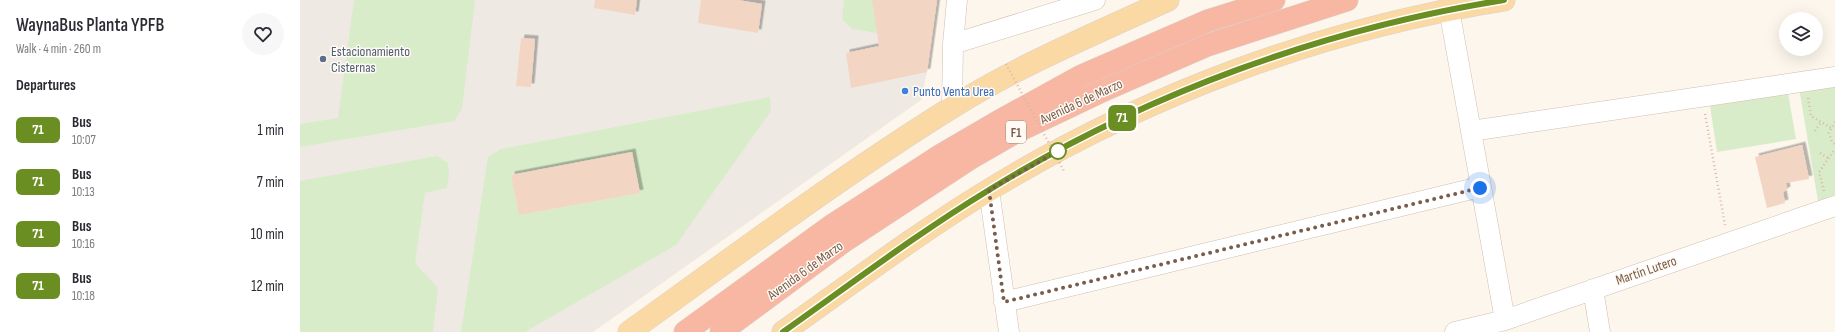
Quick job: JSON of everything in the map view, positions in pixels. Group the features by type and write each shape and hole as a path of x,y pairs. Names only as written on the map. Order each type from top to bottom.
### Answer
{"highway":[{"name":"Avenida 6 de Marzo","path":"685,332 831,226 941,155 1001,120 1081,76 1207,22 1274,0"},
{"name":"Avenida 6 de Marzo","path":"720,332 843,242 971,158 1016,132 1100,92 1208,45 1347,0"}],"main road":[{"path":"629,332 834,186 952,107 1049,56 1168,0"},
{"path":"783,332 927,231 989,190 1050,155 1143,107 1230,72 1355,31 1449,9 1504,0"}],"street":[{"path":"952,107 953,44 957,0"},
{"path":"953,44 1095,0"},
{"path":"1449,9 1480,188 1505,320"},
{"path":"1471,131 1702,98 1835,77"},
{"path":"1004,302 1480,188"},
{"path":"989,190 1009,332"},
{"name":"Martín Lutero","path":"1456,332 1505,320 1728,241 1830,202"},
{"path":"1593,289 1600,332"}],"path":[{"path":"1006,64 1064,171"},
{"path":"1807,94 1811,116 1831,128"},
{"path":"1702,98 1728,241"},
{"path":"1815,131 1821,122"},
{"path":"1835,122 1829,133 1832,142 1835,144"},
{"path":"1830,202 1819,172 1835,149"},
{"path":"1820,153 1828,158"}],"shaded area":[{"path":"300,0 937,0 927,72 921,100 593,332 300,332"}],"green space":[{"path":"354,0 475,0 462,109 454,121 300,147 300,124 338,118"},
{"path":"844,0 873,0 877,33 852,29 842,19"},
{"path":"1835,82 1835,195 1818,201 1799,88"},
{"path":"1788,93 1796,139 1717,152 1710,106"},
{"path":"770,97 771,111 676,245 525,332 461,332 488,157 501,149","holes":["632,152 640,193 519,215 511,174"]},
{"path":"437,156 448,163 449,174 447,188 425,193 415,263 438,288 433,332 300,332 300,181"}],"building":[{"path":"595,0 637,0 635,15 594,8"},
{"path":"701,0 738,0 762,4 758,33 698,23"},
{"path":"872,0 937,0 927,72 851,88 846,53 879,46"},
{"path":"521,38 535,39 531,87 516,86"},
{"path":"1802,145 1809,179 1786,183 1787,190 1783,192 1785,203 1767,208 1755,157"},
{"path":"632,152 640,193 519,215 511,175"}],"bus line":[{"name":"71","path":"783,332 860,277 989,190 1050,155 1143,107 1230,72 1355,31 1449,9 1504,0"}],"place":[{"name":"Estacionamiento Cisternas","path":"323,59"},
{"name":"Punto Venta Urea","path":"905,91"}],"route":[{"path":"1058,151 1064,148 989,190 1004,302 1480,188"}]}
